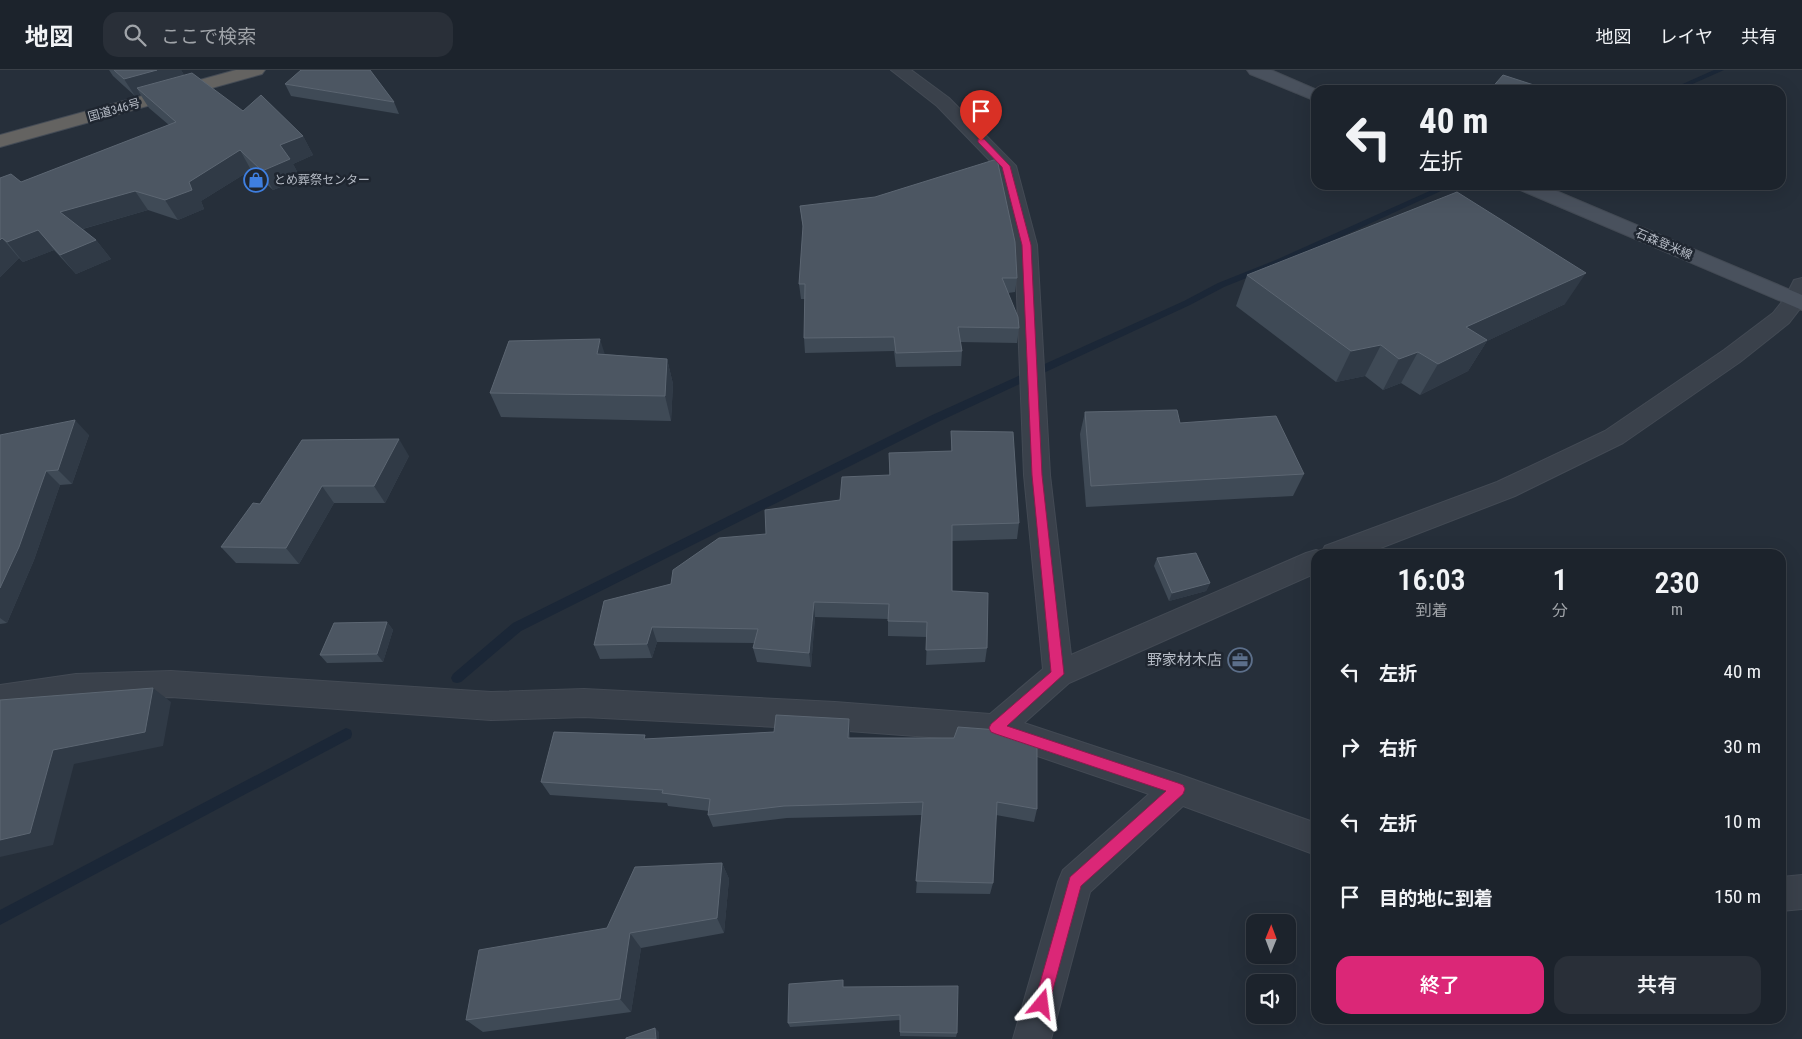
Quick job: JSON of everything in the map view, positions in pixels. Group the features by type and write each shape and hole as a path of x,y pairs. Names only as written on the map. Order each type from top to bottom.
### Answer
{"highway":[{"name":"国道346号","path":"0,141 256,70"}],"main road":[{"path":"1256,70 1311,94"},
{"name":"石森登米線","path":"1537,190 1800,296"}],"street":[{"path":"900,70 943,102 1006,166 1026,245 1037,475 1058,674"},
{"path":"1348,549 1506,490 1614,437 1732,356 1781,318 1800,296"},
{"path":"996,728 1058,674 1311,563"},
{"path":"0,698 76,687 171,684 492,706 584,703 834,716 996,728 1178,789 1311,838"},
{"path":"1032,1039 1075,882 1178,789"},
{"path":"1786,894 1802,892"}],"building":[{"path":"114,70 157,70 124,79"},
{"path":"301,70 370,70 394,102 285,84"},
{"path":"192,73 243,111 261,95 303,136 280,145 290,159 262,171 240,150 189,182 192,190 165,200 135,191 60,212 96,240 60,255 38,230 7,242 2,238 0,240 0,178 11,174 21,182 176,122 137,88"},
{"path":"1503,75 1534,85 1494,85"},
{"path":"997,159 1015,242 1017,278 1002,278 1018,317 1019,328 958,327 962,351 896,353 894,337 804,338 805,284 799,284 803,226 800,206 875,197"},
{"path":"1457,192 1586,273 1466,327 1487,340 1438,364 1418,352 1399,359 1381,345 1351,351 1247,275"},
{"path":"600,339 597,354 667,359 665,396 490,393 509,341"},
{"path":"1177,410 1180,423 1276,416 1304,474 1091,486 1085,412"},
{"path":"75,420 58,470 46,471 19,547 0,588 0,435"},
{"path":"951,431 1013,432 1019,523 952,525 952,591 988,593 987,648 926,650 927,622 888,621 889,604 814,602 809,653 753,648 758,629 652,627 647,644 594,645 604,601 671,584 673,570 719,538 766,534 765,510 840,500 842,477 890,475 889,453 952,451"},
{"path":"399,439 374,486 322,486 286,548 221,547 253,503 260,504 302,440"},
{"path":"1196,553 1210,583 1172,593 1157,558"},
{"path":"387,622 377,654 320,655 334,623"},
{"path":"153,688 145,732 53,750 30,833 0,840 0,700"},
{"path":"776,715 849,719 848,738 954,738 958,727 998,730 1037,743 1037,809 997,802 993,883 916,881 923,802 784,806 708,815 710,799 662,793 663,790 541,782 554,732 645,735 644,739 774,732"},
{"path":"722,863 717,918 630,933 620,999 466,1020 479,950 607,928 635,867"},
{"path":"843,980 843,987 958,986 957,1033 900,1032 900,1015 788,1023 789,984"},
{"path":"655,1028 656,1039 626,1039 626,1038"}],"waterway":[{"path":"1685,85 1720,70"},
{"path":"457,678 517,627 934,419 1187,303 1221,285 1281,261 1439,190"},
{"path":"0,918 346,734"}],"place":[{"name":"とめ葬祭センター","path":"256,180"},
{"name":"野家材木店","path":"1240,660"}],"route":[{"path":"981,141 1006,166 1026,245 1037,475 1058,674 996,728 1178,789 1075,882 1042,1004"}]}
